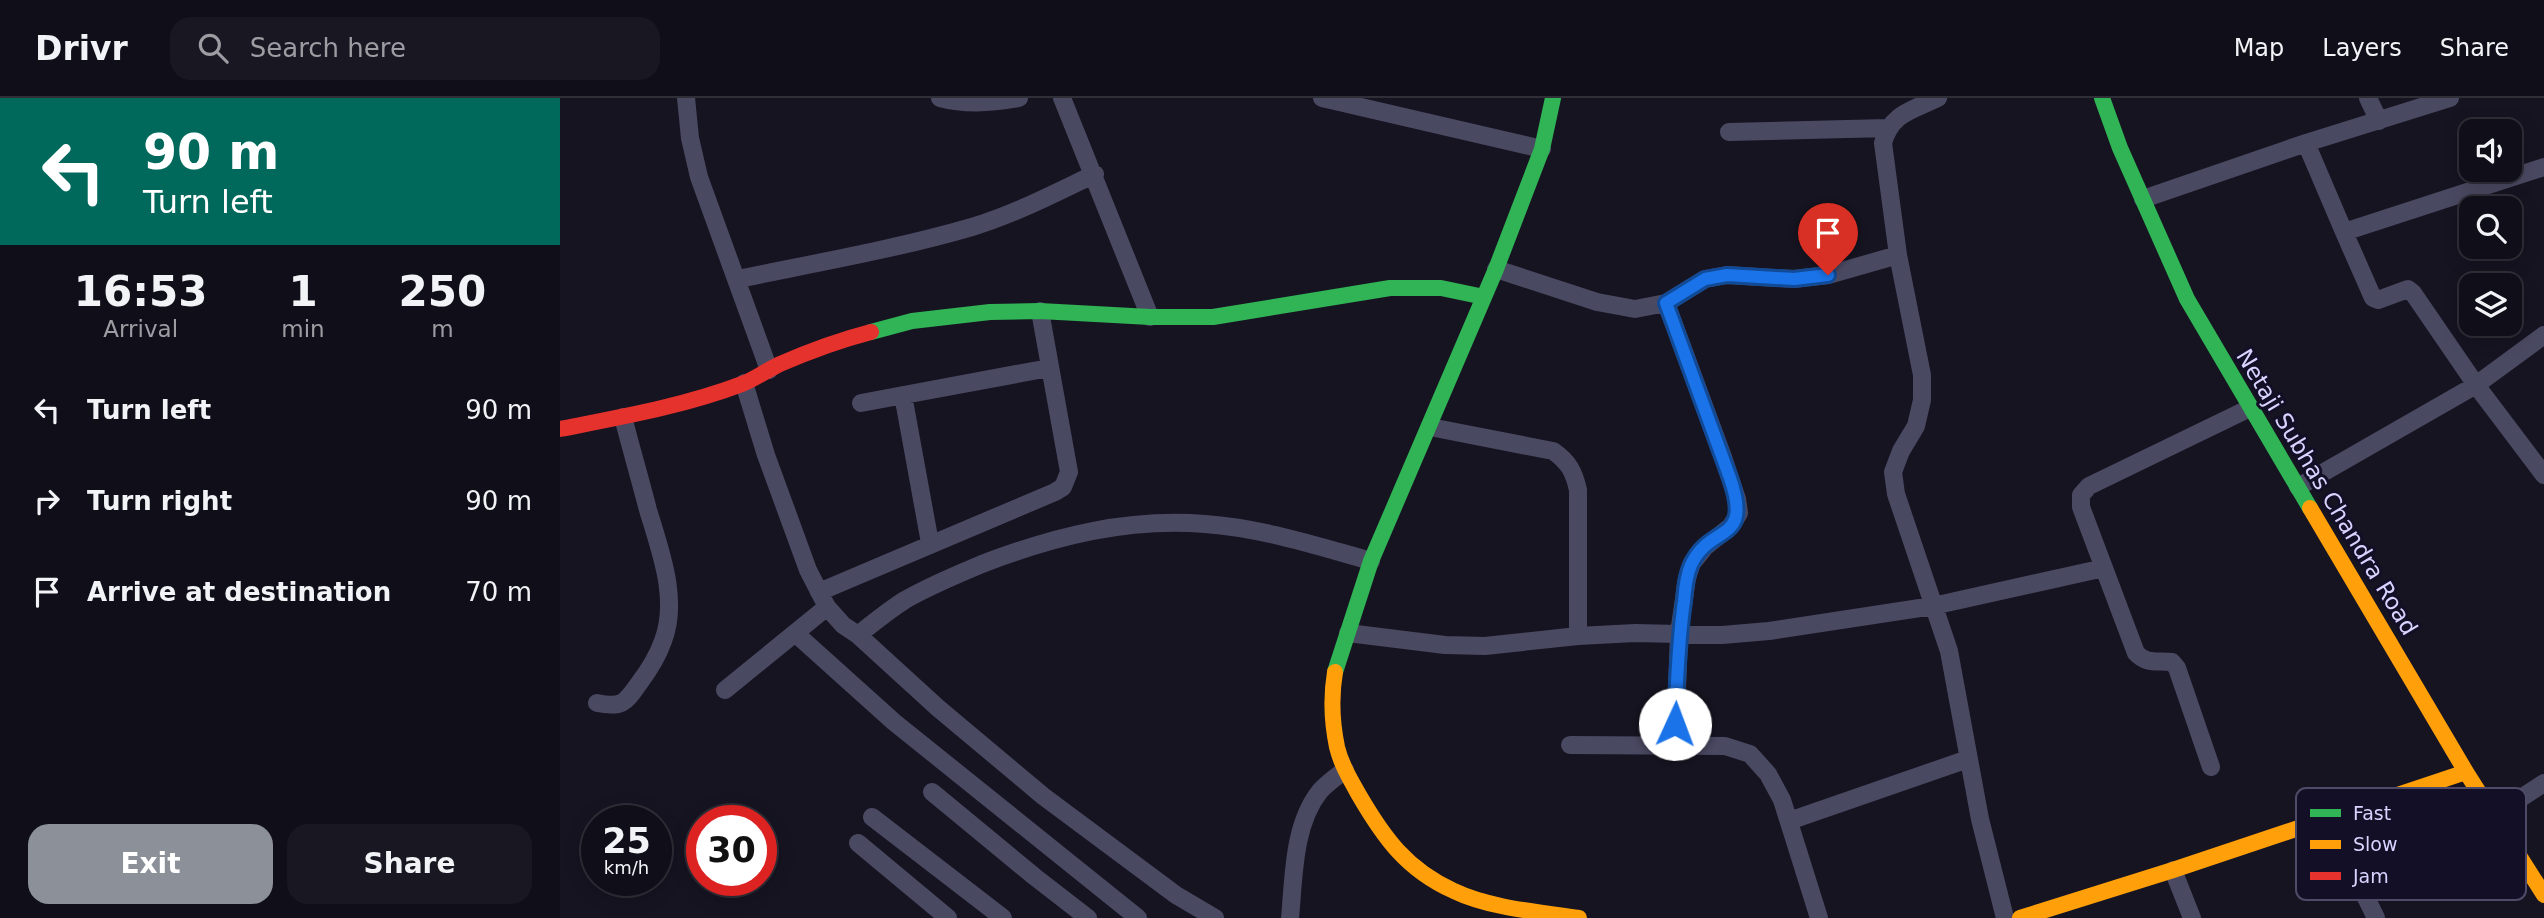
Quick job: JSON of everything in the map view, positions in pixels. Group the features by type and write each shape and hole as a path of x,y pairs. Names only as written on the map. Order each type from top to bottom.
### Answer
{"street":[{"path":"686,98 690,138 699,177 769,370"},
{"path":"940,98 970,103 1003,102 1019,98"},
{"path":"1062,98 1095,174 1150,317"},
{"path":"1322,98 1542,149"},
{"path":"1553,98 1542,149 1496,269 1371,562 1335,674 1332,705 1337,747 1345,770 1381,833 1413,867 1455,892 1508,907 1579,918"},
{"path":"1938,98 1900,116 1887,128 1883,143 1898,255 1922,376 1922,400 1916,426 1901,451 1893,472 1896,495 1949,651 1980,819 2006,918"},
{"name":"Netaji Subhas Chandra Road","path":"2102,98 2187,299 2477,788"},
{"path":"2368,98 2379,121"},
{"path":"2143,199 2306,143 2450,98"},
{"path":"1729,132 1887,128"},
{"path":"2306,143 2373,298 2378,300 2408,289 2413,293 2476,385 2544,475"},
{"path":"2344,232 2544,167"},
{"path":"738,279 852,256 973,226 1031,205 1095,174"},
{"path":"1496,269 1597,302 1635,309 1666,303 1705,279 1727,275 1794,279 1828,275 1898,255"},
{"path":"560,429 698,398 744,383 843,340 912,321 1040,311 1150,317 1213,317 1390,288 1441,288 1485,297"},
{"path":"1666,303 1730,478 1737,499 1738,513 1731,526 1705,547 1692,563 1687,578 1679,633 1675,747"},
{"path":"725,690 795,633 823,599 930,544 1063,487 1069,472 1040,311"},
{"path":"2298,487 2476,385 2544,335"},
{"path":"861,403 1049,368"},
{"path":"744,383 785,510 808,570 823,599 843,625 858,635 938,708 1043,796 1156,881 1215,918"},
{"path":"903,396 930,544"},
{"path":"2211,767 2177,668 2172,662 2150,662 2136,653 2081,507 2081,495 2089,486 2250,408"},
{"path":"597,703 616,705 629,698 649,670 664,639 667,619 668,588 663,562 623,417"},
{"path":"1430,427 1553,451 1565,459 1574,473 1578,490 1578,636"},
{"path":"858,635 904,600 956,575 1025,548 1085,531 1146,522 1207,524 1279,536 1371,562"},
{"path":"1348,633 1446,645 1485,646 1578,636 1679,633 1722,635 1769,631 1933,606 2105,568"},
{"path":"795,633 894,722 1138,918"},
{"path":"1570,745 1725,746 1750,754 1768,774 1782,800 1819,918"},
{"path":"1788,821 1968,759"},
{"path":"1290,918 1299,840 1305,815 1321,790 1345,770"},
{"path":"2418,788 2466,772"},
{"path":"2526,795 2544,783"},
{"path":"932,792 1088,918"},
{"path":"872,817 1003,918"},
{"path":"2020,918 2061,912 2172,870 2296,828"},
{"path":"858,843 948,918"},
{"name":"Netaji Subhas Chandra Road","path":"2526,866 2544,895"},
{"path":"2172,870 2192,918"},
{"path":"2367,900 2376,918"}],"traffic: fast":[{"path":"1335,672 1371,561 1496,269 1542,149 1553,98"},
{"path":"2102,98 2120,148 2187,299 2310,508"},
{"path":"871,332 912,321 990,312 1040,311 1150,317 1213,317 1390,288 1441,288 1484,297"}],"traffic: slow":[{"path":"2310,508 2476,788"},
{"path":"1335,672 1333,719 1341,759 1368,811 1398,851 1437,883 1468,897 1515,909 1579,918"},
{"path":"2418,788 2466,772"},
{"path":"2020,918 2296,829"},
{"path":"2526,867 2544,895"}],"traffic: jam":[{"path":"560,429 698,399 747,382 780,364 836,342 871,332"}],"route":[{"path":"1675,724 1679,633 1687,578 1692,563 1705,547 1731,526 1738,513 1737,499 1730,478 1666,303 1705,279 1727,275 1794,279 1828,275"}]}
